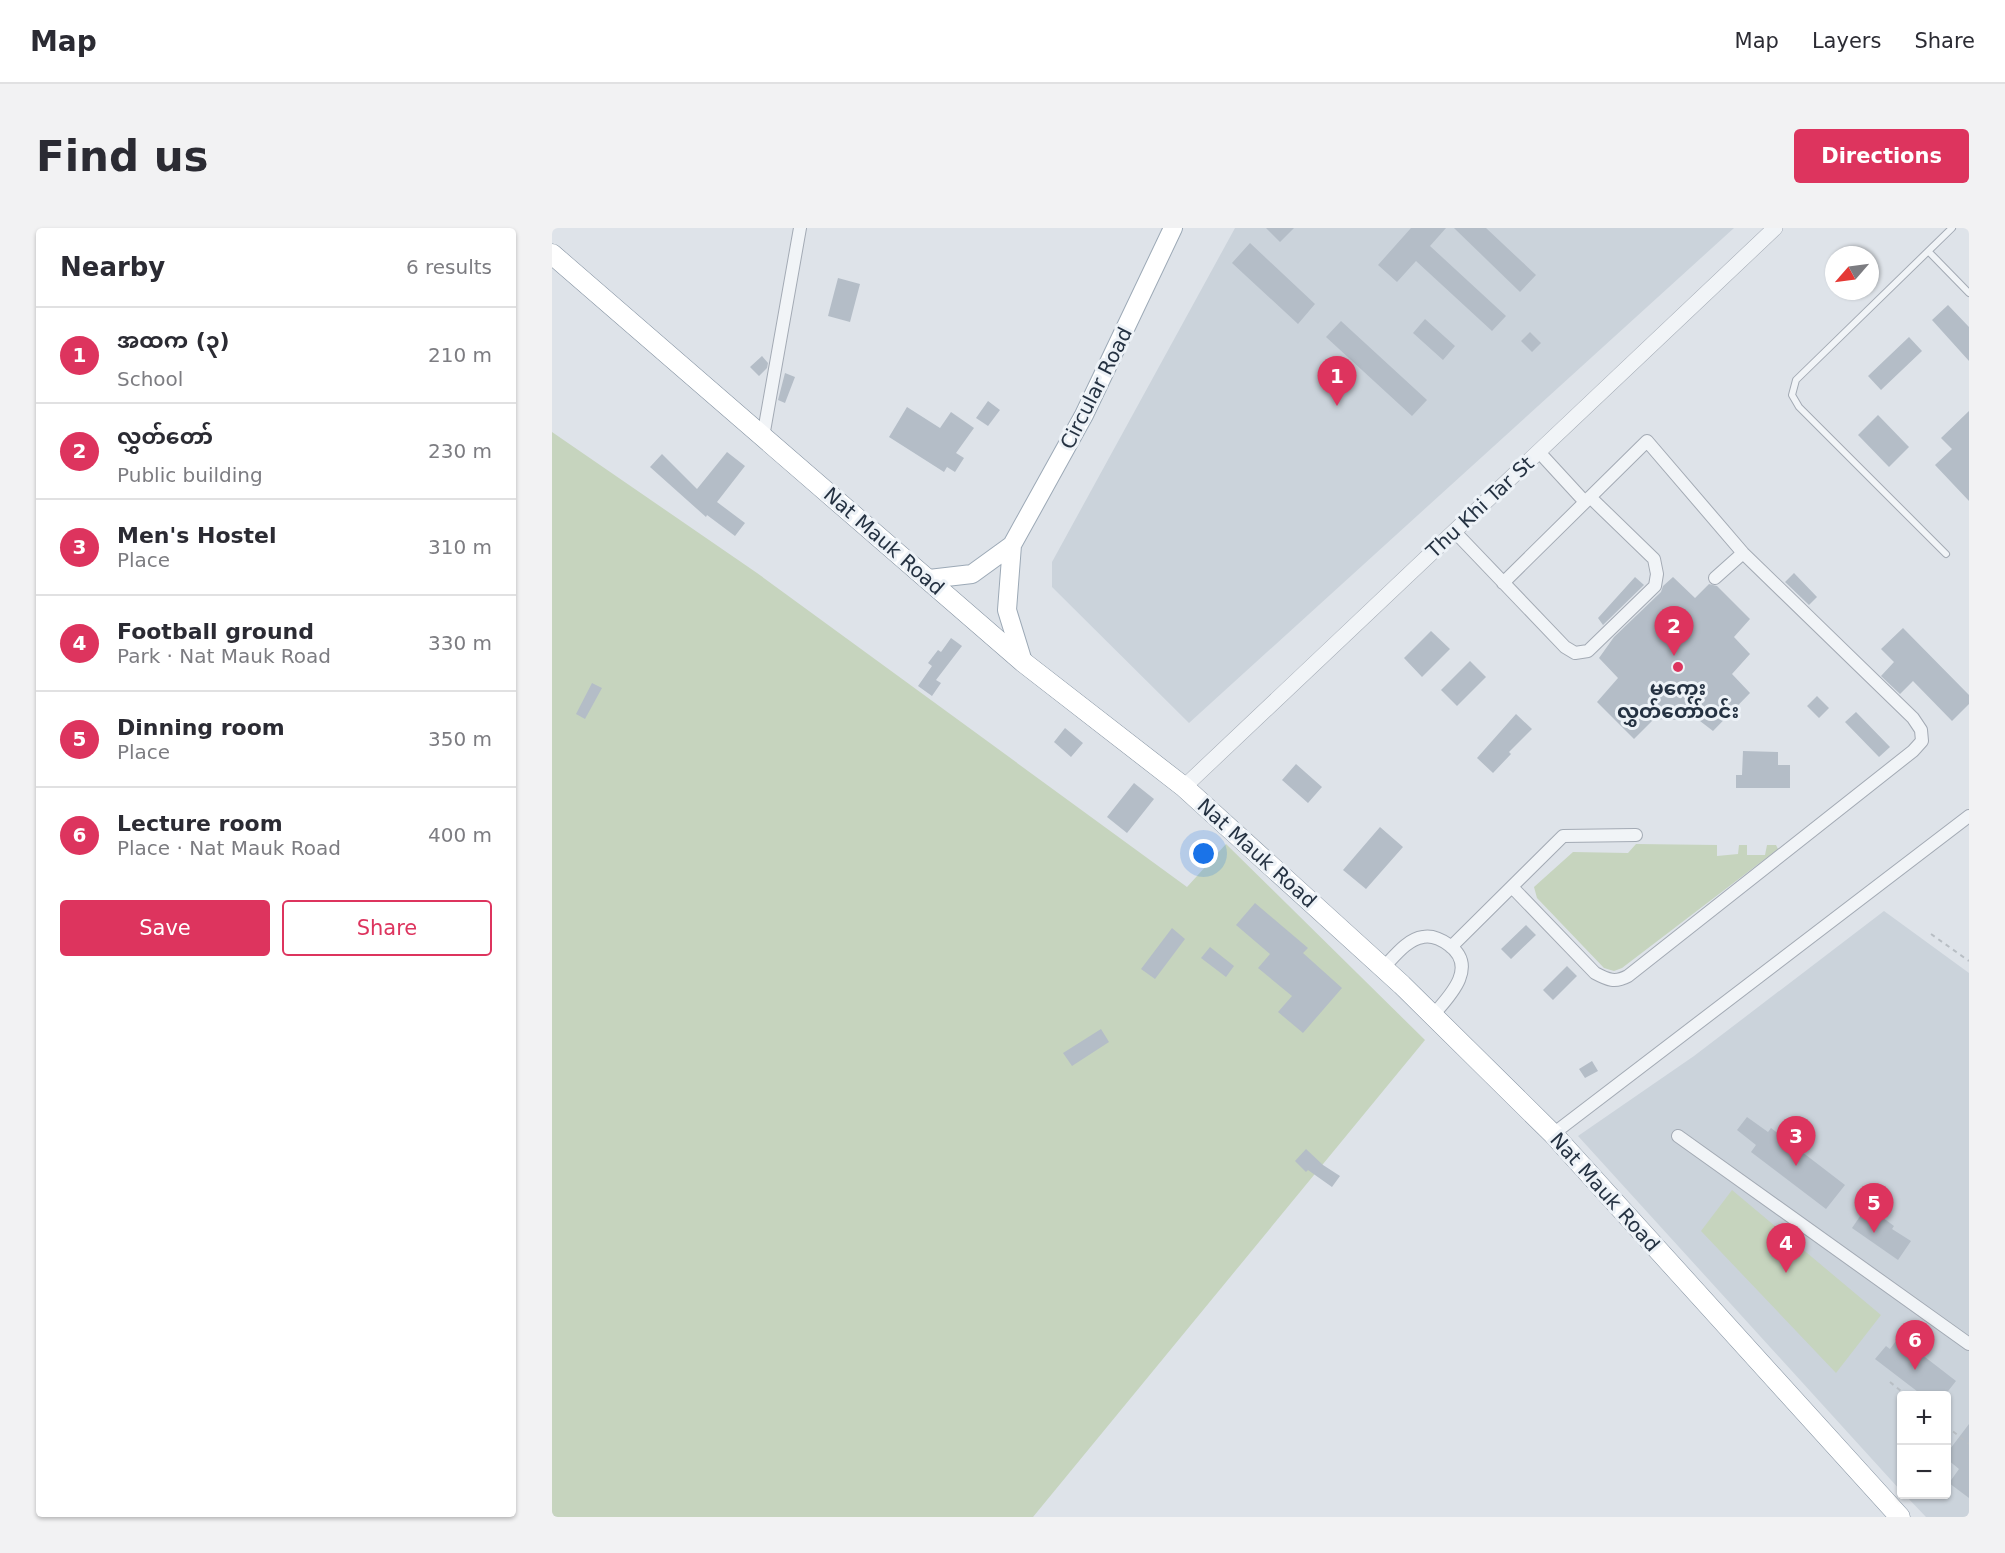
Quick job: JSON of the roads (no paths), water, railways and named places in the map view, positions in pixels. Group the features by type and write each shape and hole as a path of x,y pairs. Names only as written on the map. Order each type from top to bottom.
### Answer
{"highway":[{"name":"Nat Mauk Road","path":"552,254 1023,662 1184,787 1383,968 1553,1134 1900,1517"}],"main road":[{"name":"Circular Road","path":"1012,545 1084,415 1173,228"},
{"path":"929,579 972,574 1012,545"},
{"path":"1012,545 1007,610 1023,662"}],"street":[{"path":"763,436 800,228"},
{"name":"Thu Khi Tar St","path":"1184,787 1775,228"},
{"path":"1503,584 1647,441 1743,554 1913,718 1921,730 1922,741 1913,751 1628,976 1618,981 1606,980 1595,973 1512,887"},
{"path":"1454,531 1565,647 1575,653 1588,651 1655,586 1657,574 1654,559 1539,452"},
{"path":"1715,578 1743,554"},
{"path":"1553,1134 1969,816"},
{"path":"1451,947 1563,836 1636,835"},
{"path":"1383,968 1409,943 1423,937 1439,939 1451,947 1460,960 1461,975 1455,991 1433,1015"},
{"path":"1678,1136 1969,1344"}],"lane":[{"path":"1946,554 1799,407 1792,395 1796,381 1952,228"},
{"path":"1929,252 1969,293"}],"place":[{"name":"အထက (၃)","path":"1337,406"},
{"name":"လွှတ်တော်","path":"1674,656"},
{"name":"မကွေး လွှတ်တော်ဝင်း","path":"1678,667"},
{"name":"Men's Hostel","path":"1796,1166"},
{"name":"Dinning room","path":"1874,1233"},
{"name":"Football ground","path":"1786,1273"},
{"name":"Lecture room","path":"1915,1370"}]}
